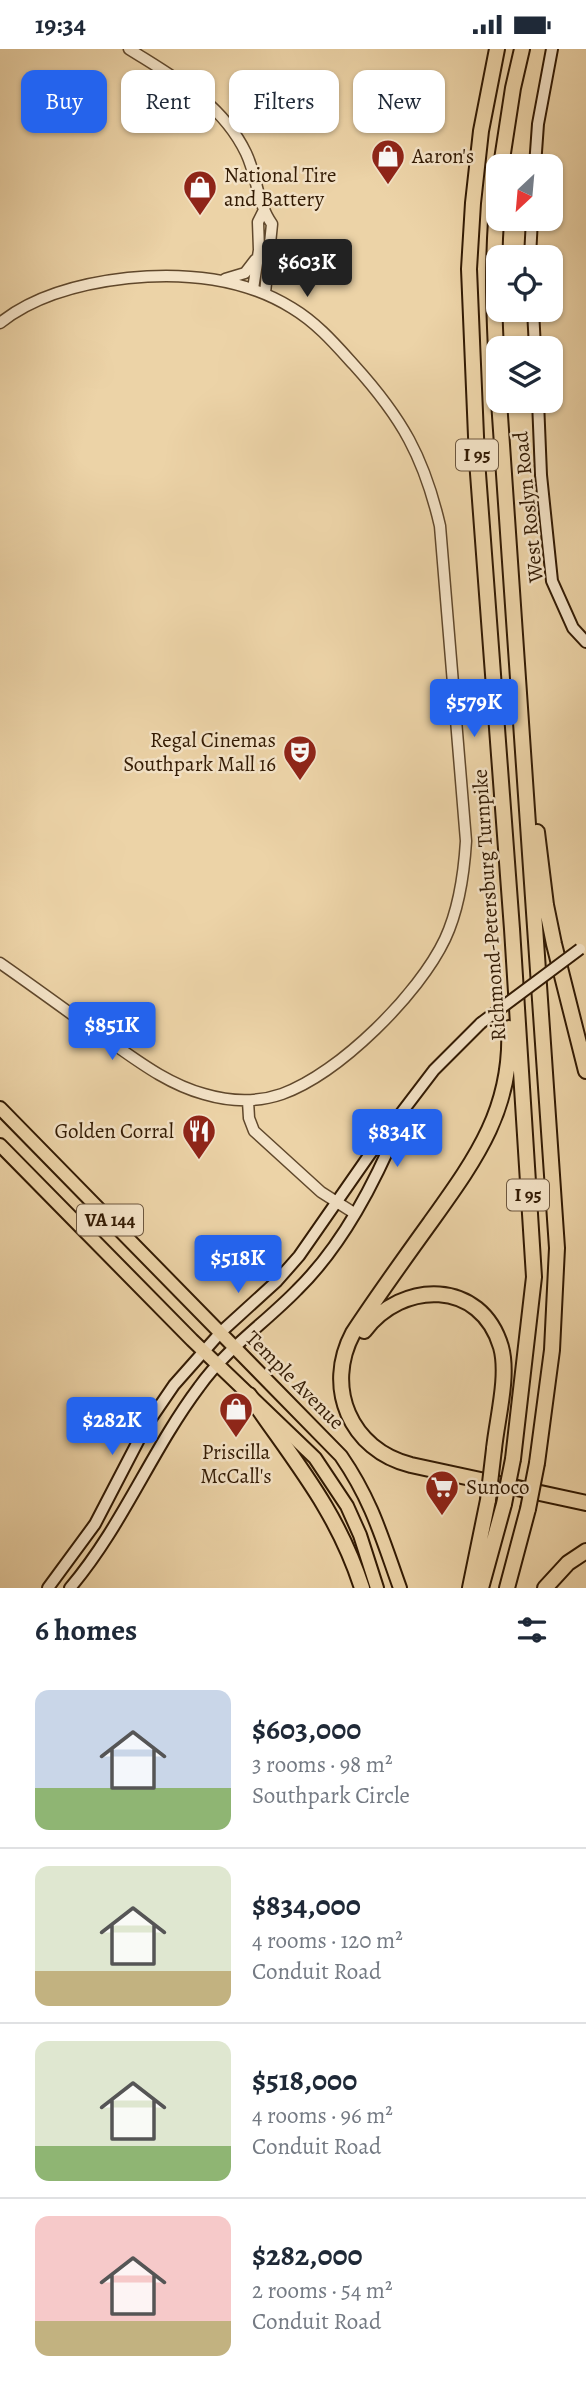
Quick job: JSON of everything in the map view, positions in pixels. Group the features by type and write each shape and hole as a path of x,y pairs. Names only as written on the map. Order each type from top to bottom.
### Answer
{"highway":[{"name":"Richmond-Petersburg Turnpike","path":"481,1588 513,1459 534,1277 470,334 469,269 473,203 481,131 497,49"},
{"path":"503,154 522,49"},
{"name":"Richmond-Petersburg Turnpike","path":"495,336 496,231"},
{"name":"Richmond-Petersburg Turnpike","path":"500,413 557,1248 552,1350 537,1463 507,1588"},
{"path":"522,734 546,905 586,1070"},
{"path":"512,929 506,971 509,1068 495,1118 466,1173 353,1333 342,1359 341,1389 348,1414 360,1433 374,1447 391,1458 411,1465 586,1503"},
{"path":"470,1588 488,1500 494,1449 503,1358 498,1338 483,1316 462,1300 438,1294 409,1297 380,1313 358,1341 349,1374 351,1397 359,1416 379,1441 405,1456 586,1495"},
{"path":"249,1395 333,1517 362,1588"},
{"path":"545,1588 559,1571 586,1551"}],"main road":[{"path":"536,154 538,124 552,49"},
{"name":"West Roslyn Road","path":"538,413 541,475 552,581 573,628 586,642"},
{"path":"48,1588 95,1524 155,1412 174,1385 221,1332 277,1281 309,1244 370,1154 434,1070 481,1023 583,946"},
{"name":"Temple Avenue","path":"0,1108 329,1441 355,1476 380,1527 400,1588"},
{"path":"70,1588 105,1540 168,1430 217,1364 317,1270 385,1159 406,1108"},
{"name":"Temple Avenue","path":"0,1145 203,1351 306,1447 340,1492 360,1535 377,1588"}],"street":[{"path":"129,49 210,103 223,117 246,153 255,174 263,212 272,225 265,293"},
{"path":"253,289 260,250 258,222 263,212"},
{"path":"218,281 245,273 251,268 260,250"},
{"path":"0,323 51,295 99,282 157,276 218,281 265,293 293,308 328,335 389,405 410,439 434,503 442,547 466,841 462,881 449,929 439,951 399,1007 354,1048 309,1081 282,1094 248,1101 232,1101 204,1094 159,1075 0,963"},
{"path":"248,1101 249,1118 254,1131 298,1172 354,1213"}],"place":[{"name":"Aaron's","path":"388,186"},
{"name":"National Tire and Battery","path":"200,217"},
{"name":"Regal Cinemas Southpark Mall 16","path":"300,782"},
{"name":"Golden Corral","path":"199,1161"},
{"name":"Priscilla McCall's","path":"236,1439"},
{"name":"Sunoco","path":"442,1517"}]}
